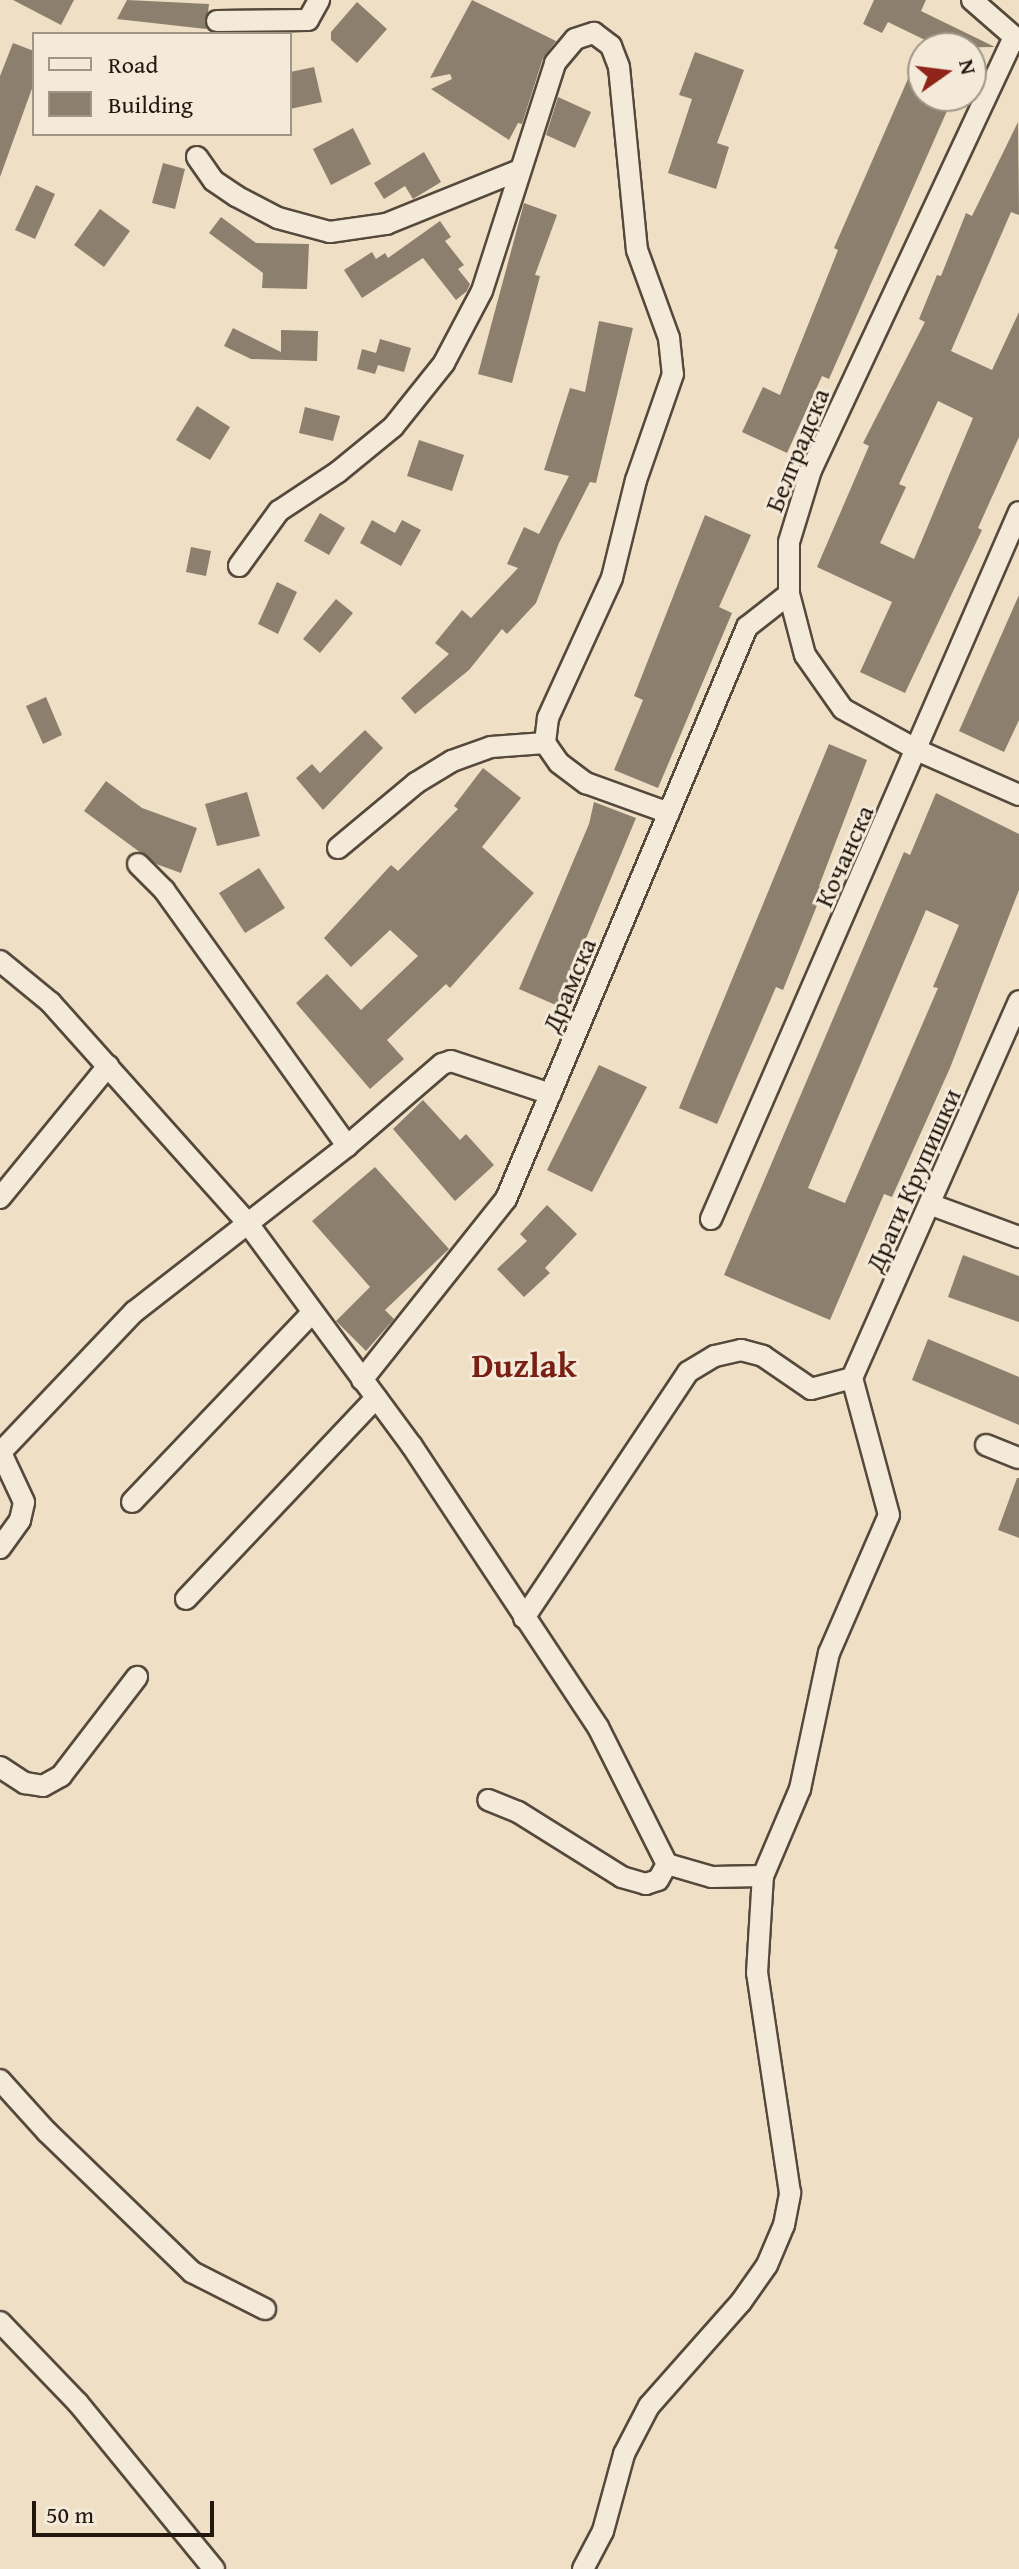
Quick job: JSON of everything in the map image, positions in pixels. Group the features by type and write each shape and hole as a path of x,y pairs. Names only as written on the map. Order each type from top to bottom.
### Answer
{"street":[{"path":"217,21 308,20 319,0"},
{"path":"972,0 1016,39"},
{"path":"239,566 279,511 338,472 393,427 444,363 482,291 517,171 555,63 575,39 594,33 611,46 619,67 637,250 669,338 673,374 640,467 612,578 548,718 545,743 559,763 586,783 669,813"},
{"name":"Белградска","path":"1016,39 811,470 789,542 789,594 805,655 843,709 919,751 1019,795"},
{"path":"197,157 214,181 236,196 278,218 330,232 386,224 517,171"},
{"name":"Кочанска","path":"711,1219 919,751 1019,512"},
{"name":"Драмска","path":"362,1380 506,1199 747,627 789,594"},
{"path":"338,848 416,783 452,761 491,747 545,743"},
{"path":"138,864 164,890 347,1146"},
{"path":"0,961 50,1002 246,1221 311,1314 376,1398 598,1727 667,1864 712,1877 763,1876"},
{"name":"Драги Крупишки","path":"852,1378 1016,1014"},
{"path":"0,1548 20,1520 24,1502 1,1453 134,1312 451,1061 551,1094"},
{"path":"0,1198 108,1066"},
{"path":"932,1205 1019,1237"},
{"path":"132,1502 311,1314"},
{"path":"524,1618 688,1372 715,1356 741,1350 763,1356 811,1389 852,1378 889,1515 829,1653 800,1789 763,1876 757,1973 790,2193 784,2225 767,2265 741,2302 649,2406 624,2454 603,2531 583,2569"},
{"path":"186,1599 376,1398"},
{"path":"986,1445 1019,1458"},
{"path":"0,1767 25,1783 43,1786 61,1776 137,1677"},
{"path":"488,1800 518,1812 622,1877 646,1884 658,1880 667,1864"},
{"path":"0,2080 192,2272 265,2309"},
{"path":"0,2322 78,2403 214,2569"}],"building":[{"path":"13,0 74,0 61,25"},
{"path":"127,0 209,4 206,29 117,19"},
{"path":"472,0 556,41 543,58 522,124 518,123 509,140 431,89 452,79 450,74 430,78"},
{"path":"874,0 926,0 921,11 964,32 909,32 888,22 882,33 863,24"},
{"path":"357,2 387,29 357,63 331,40 331,32"},
{"path":"13,43 32,50 32,89 0,177 0,76"},
{"path":"695,52 744,70 717,143 729,147 716,189 668,173 692,99 679,95"},
{"path":"314,67 322,102 292,109 292,72"},
{"path":"907,81 907,112 946,112 829,379 822,376 787,453 742,432 763,387 780,395 838,250 834,248"},
{"path":"558,97 591,112 575,148 546,135"},
{"path":"1018,122 1019,215 1011,212 951,351 992,370 1019,312 1019,437 978,528 982,530 905,693 860,672 892,602 817,567 869,446 863,443 925,322 919,319 937,275 941,276 966,213 972,216","holes":["938,401 973,418 914,559 880,543 906,487 899,484"]},
{"path":"353,128 371,164 331,185 313,149"},
{"path":"424,152 441,182 413,199 405,186 384,199 374,183"},
{"path":"163,163 185,169 175,209 152,203"},
{"path":"36,185 55,194 35,239 15,230"},
{"path":"524,203 557,215 535,275 540,276 512,383 478,374"},
{"path":"100,209 130,231 104,267 74,245"},
{"path":"221,217 256,243 309,244 307,289 262,288 263,273 209,233"},
{"path":"440,221 451,237 445,241 464,265 458,269 470,284 467,291 456,300 423,258 362,298 344,270 372,252 376,259 385,253 388,258"},
{"path":"599,321 633,328 596,483 590,482 559,543 536,603 507,634 502,629 469,670 415,714 401,698 449,654 435,643 462,610 471,618 518,568 507,564 524,527 539,534 569,476 544,470 570,388 585,392"},
{"path":"233,328 281,352 281,330 318,331 317,361 251,359 224,346"},
{"path":"380,339 411,348 404,372 378,365 375,374 357,369 362,349 376,353"},
{"path":"197,406 230,427 210,460 176,440"},
{"path":"305,407 340,416 333,441 299,433"},
{"path":"419,440 464,455 452,491 407,476"},
{"path":"320,513 345,528 329,555 304,541"},
{"path":"705,515 751,535 719,607 732,613 658,788 614,770 643,700 634,696"},
{"path":"372,520 395,533 402,520 421,530 401,566 360,543"},
{"path":"191,547 211,551 206,576 186,572"},
{"path":"277,582 297,592 278,634 258,624"},
{"path":"1019,595 1019,720 1004,752 959,731"},
{"path":"336,599 353,613 320,653 303,639"},
{"path":"46,697 62,735 43,744 26,706"},
{"path":"365,730 383,748 323,810 296,778 312,764 320,773"},
{"path":"829,744 867,760 819,886 824,888 783,990 776,987 717,1124 679,1108"},
{"path":"483,768 521,798 482,847 534,893 450,988 446,984 387,1040 404,1059 370,1089 296,1003 327,974 361,1010 418,956 390,930 351,967 324,938 391,865 398,871 458,809 454,806"},
{"path":"106,781 142,808 197,828 181,873 156,864 84,811"},
{"path":"247,792 260,836 217,846 205,804"},
{"path":"936,793 1019,834 1019,890 950,1068 892,1197 884,1194 830,1320 724,1275 904,852 910,855","holes":["926,910 959,925 933,987 938,988 845,1203 808,1188"]},
{"path":"594,802 636,818 558,1006 519,989 589,824"},
{"path":"259,868 285,908 245,933 219,893"},
{"path":"599,1065 647,1087 592,1192 547,1170"},
{"path":"423,1100 460,1140 466,1134 494,1165 455,1201 393,1129"},
{"path":"375,1167 449,1249 385,1310 394,1319 366,1351 336,1321 370,1287 312,1221"},
{"path":"547,1205 577,1234 545,1268 550,1273 524,1297 497,1269 527,1241 520,1234"},
{"path":"963,1255 1019,1276 1019,1322 948,1297"},
{"path":"928,1339 1019,1377 1019,1425 912,1380"},
{"path":"1019,1478 1019,1538 998,1530"}],"district":[{"name":"Duzlak","path":"524,1365"}]}
